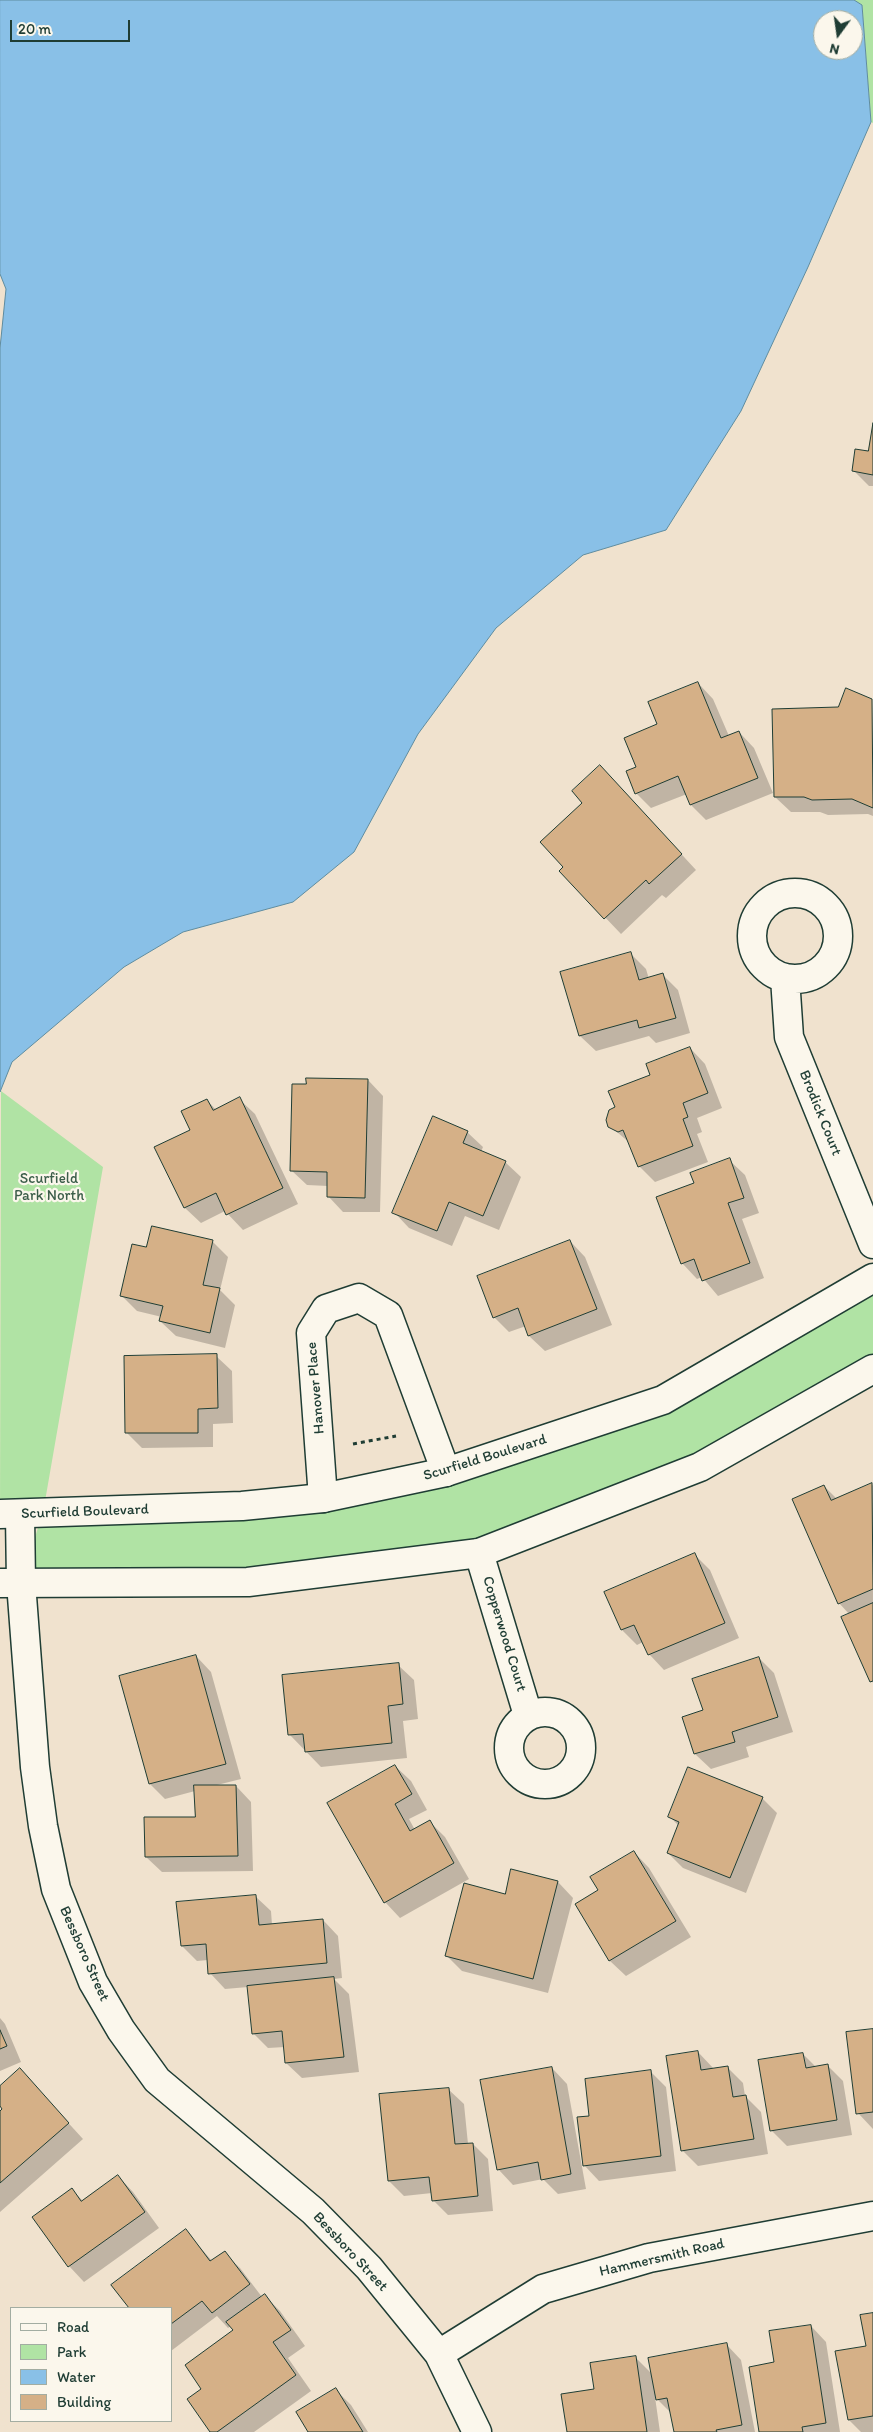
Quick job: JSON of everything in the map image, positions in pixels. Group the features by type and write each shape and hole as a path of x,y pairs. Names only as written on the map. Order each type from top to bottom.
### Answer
{"street":[{"name":"Brodick Court","path":"785,978 789,1037 873,1244"},
{"name":"Scurfield Boulevard","path":"10,1515 242,1506 323,1498 446,1472 663,1400 873,1278"},
{"name":"Hanover Place","path":"323,1498 311,1333 326,1309 359,1298 388,1315 446,1472"},
{"path":"10,1583 248,1582 479,1553 700,1467 873,1369"},
{"name":"Bessboro Street","path":"10,1515 10,1583 43,1826 56,1889 93,1982 121,2030 157,2080 312,2212 369,2268 439,2354 477,2432"},
{"name":"Copperwood Court","path":"479,1553 528,1715"},
{"name":"Hammersmith Road","path":"439,2354 543,2289 649,2258 873,2216"}],"path":[{"path":"350,1444 404,1434"}],"green space":[{"path":"854,0 873,0 873,123 871,122 862,6"},
{"name":"Scurfield Park North","path":"1,1091 103,1167 44,1507 323,1498 663,1400 873,1278 873,1369 700,1467 479,1553 21,1583 44,1508 0,1514"}],"water":[{"path":"0,0 854,0 862,5 862,10 813,10 813,60 863,60 863,18 871,122 808,267 741,411 666,530 583,555 496,628 418,734 354,852 293,902 183,932 124,967 12,1062 0,1092 0,348 6,289 0,274"}],"building":[{"path":"873,423 873,475 852,471 855,449 868,451"},
{"path":"698,682 721,738 739,731 758,778 690,805 678,776 635,794 626,771 636,767 624,738 657,724 648,702"},
{"path":"846,688 872,699 873,808 852,799 812,800 804,797 774,797 772,709 838,707"},
{"path":"600,765 682,854 649,884 646,880 604,919 559,871 563,867 540,842 582,803 572,791"},
{"path":"631,952 639,980 663,973 676,1018 639,1028 637,1020 579,1036 560,972"},
{"path":"690,1047 708,1093 683,1103 688,1117 683,1119 693,1146 638,1167 623,1130 618,1132 608,1127 606,1120 609,1110 615,1107 608,1091 650,1075 646,1064"},
{"path":"306,1078 368,1079 365,1198 327,1197 327,1172 290,1171 292,1084 306,1084"},
{"path":"240,1097 283,1188 226,1215 216,1193 184,1208 154,1147 190,1130 181,1111 207,1099 213,1110"},
{"path":"433,1116 468,1131 463,1143 506,1161 483,1216 449,1202 437,1231 392,1213"},
{"path":"730,1158 744,1198 728,1203 750,1263 702,1281 694,1259 681,1264 656,1197 694,1183 690,1173"},
{"path":"152,1226 213,1240 203,1285 220,1288 210,1333 159,1321 163,1306 120,1296 132,1244 146,1247"},
{"path":"570,1240 597,1309 528,1336 518,1308 493,1318 477,1276"},
{"path":"217,1354 218,1408 198,1409 198,1433 125,1433 124,1356"},
{"path":"872,1483 873,1589 838,1604 792,1499 824,1485 831,1500"},
{"path":"695,1553 725,1623 648,1655 634,1625 621,1630 604,1592"},
{"path":"873,1603 873,1681 870,1682 841,1617"},
{"path":"196,1655 226,1764 149,1784 119,1676"},
{"path":"759,1657 778,1717 732,1732 735,1742 694,1754 682,1717 703,1710 692,1679"},
{"path":"399,1663 403,1704 388,1706 392,1743 305,1752 303,1734 288,1735 282,1675"},
{"path":"395,1765 412,1794 395,1804 410,1831 430,1820 454,1863 384,1903 327,1803"},
{"path":"688,1767 763,1797 730,1878 667,1853 679,1822 668,1817"},
{"path":"194,1785 236,1785 238,1856 145,1857 144,1817 195,1817"},
{"path":"634,1851 676,1921 609,1961 575,1904 598,1890 590,1877"},
{"path":"511,1869 558,1881 533,1979 445,1956 464,1883 505,1894"},
{"path":"256,1895 259,1925 323,1919 327,1963 208,1974 206,1944 181,1946 176,1902"},
{"path":"334,1977 344,2057 285,2063 282,2031 252,2034 247,1986"},
{"path":"873,2029 873,2112 856,2114 846,2032"},
{"path":"0,2030 7,2046 0,2049"},
{"path":"698,2051 701,2070 728,2066 733,2097 746,2095 754,2139 681,2151 666,2056"},
{"path":"803,2053 806,2068 828,2064 837,2120 770,2131 758,2060"},
{"path":"552,2067 571,2174 541,2180 538,2162 497,2170 480,2080"},
{"path":"20,2068 69,2123 0,2183 0,2111 2,2109 0,2106 0,2086"},
{"path":"651,2070 661,2156 583,2166 577,2117 589,2116 585,2079"},
{"path":"449,2088 455,2144 473,2143 478,2196 432,2201 429,2177 388,2181 379,2094"},
{"path":"118,2175 145,2212 68,2267 32,2217 72,2188 81,2201"},
{"path":"186,2229 210,2261 225,2251 250,2284 212,2313 202,2301 172,2323 172,2307 128,2307 111,2285"},
{"path":"265,2294 291,2330 273,2342 296,2375 217,2432 210,2432 187,2399 201,2389 185,2365 233,2330 226,2322"},
{"path":"873,2313 873,2416 848,2420 835,2351 866,2346 860,2315"},
{"path":"811,2325 826,2423 802,2427 803,2432 759,2432 749,2367 774,2362 769,2331"},
{"path":"727,2343 742,2425 716,2430 717,2432 674,2432 667,2398 656,2400 648,2358"},
{"path":"636,2356 647,2432 567,2432 561,2394 594,2389 590,2363"},
{"path":"336,2388 363,2432 308,2432 296,2412"}]}
